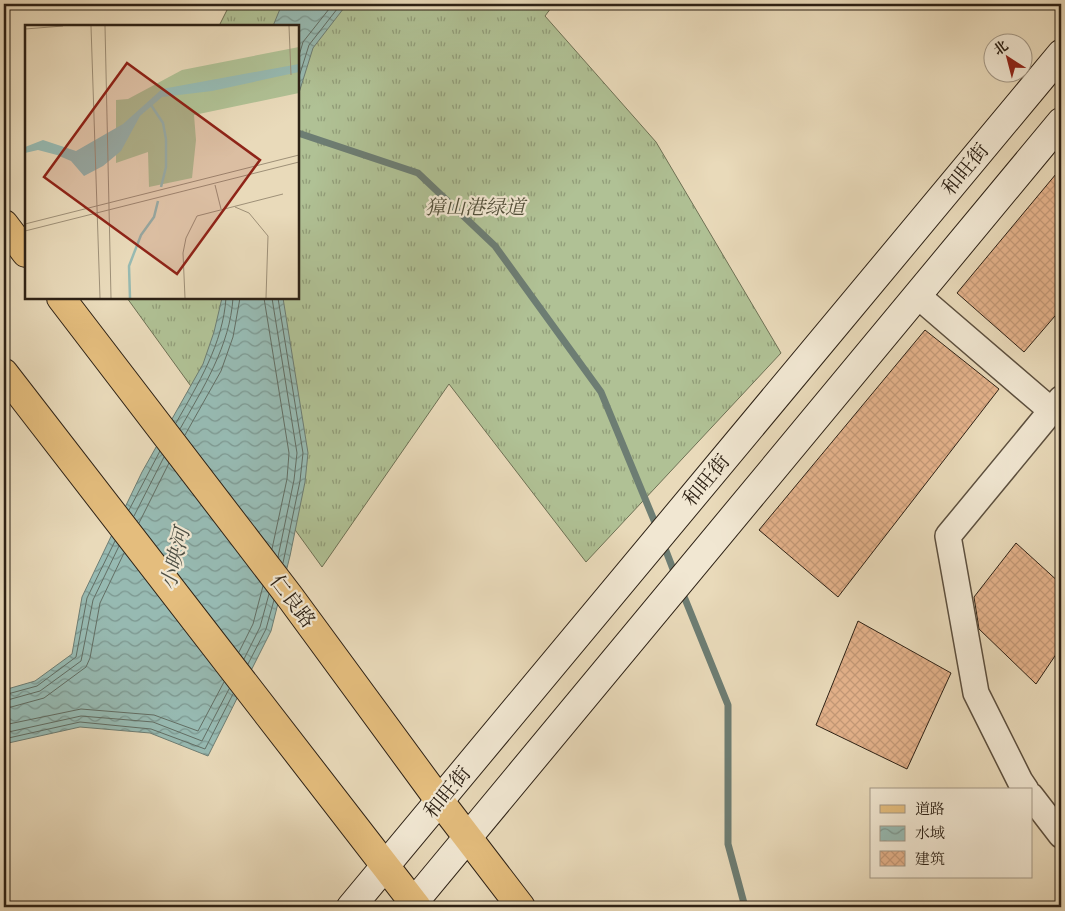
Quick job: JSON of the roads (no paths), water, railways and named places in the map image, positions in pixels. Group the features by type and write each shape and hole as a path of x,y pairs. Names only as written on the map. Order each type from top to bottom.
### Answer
{"main road":[{"name":"和旺街","path":"351,907 1061,54"},
{"path":"4,373 414,906 468,838 1061,122"},
{"path":"4,224 25,252"},
{"name":"仁良路","path":"62,299 290,597 439,800 521,907"}],"street":[{"path":"925,302 1054,403 948,536 976,694 1025,788"},
{"path":"1032,797 1061,835"}],"water":[{"path":"282,4 347,4 313,48 299,93 299,25 273,25"},
{"name":"小映河","path":"222,299 283,299 308,453 305,482 290,556 271,631 208,756 150,733 80,727 4,744 4,690 35,681 72,654 82,597 142,472 203,364 214,332"}],"waterway":[{"path":"299,133 418,173 495,246 601,392 658,530"},
{"path":"663,543 676,577"},
{"path":"681,589 728,705 728,844 745,907"}],"park label":[{"name":"獐山港绿道","path":"475,207"}]}
